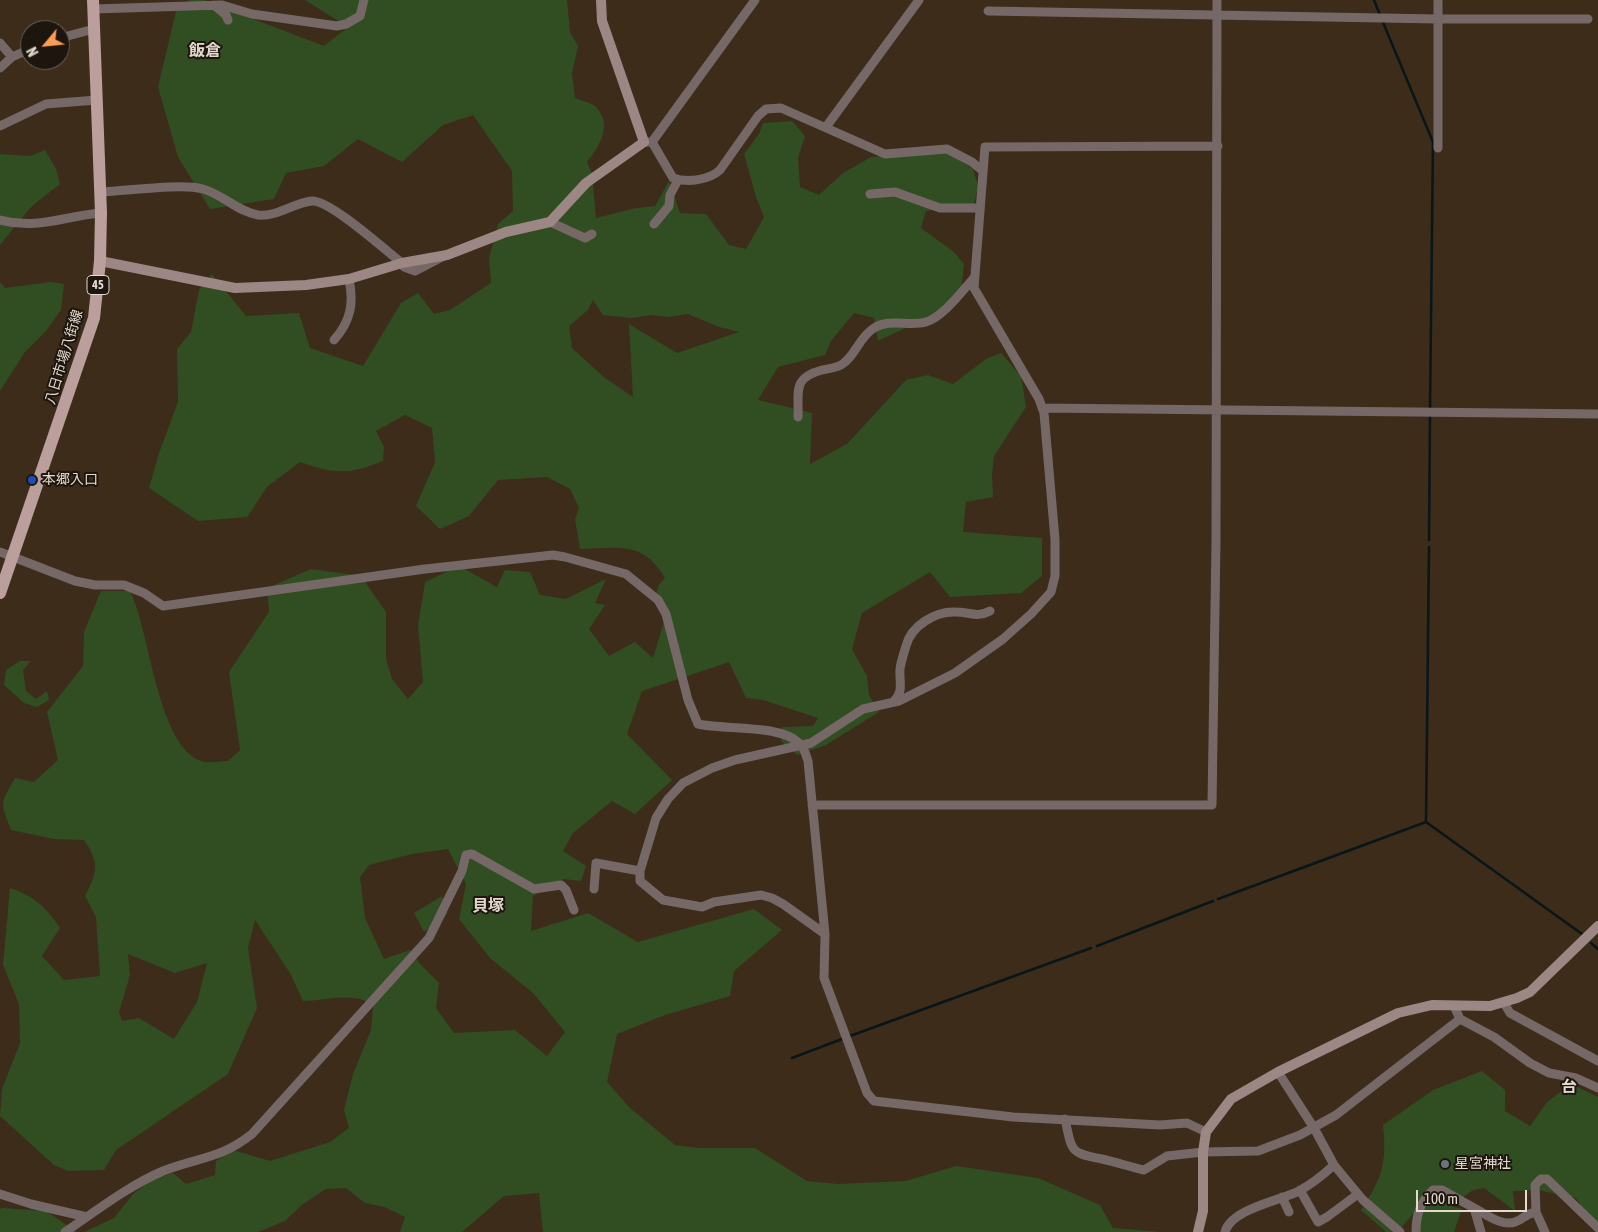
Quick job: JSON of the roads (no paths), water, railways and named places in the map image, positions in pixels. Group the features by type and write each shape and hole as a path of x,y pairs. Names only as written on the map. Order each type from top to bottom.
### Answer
{"main road":[{"name":"八日市場八街線","path":"0,593 94,318 100,261 101,192 94,4"}],"street":[{"path":"94,4 222,5 252,14 337,26 346,24 360,16 364,0"},
{"path":"601,0 602,21 648,142 673,178 678,180 713,176 720,170 758,116 766,109 781,108 885,154 947,149 972,162 983,171"},
{"path":"100,261 235,288 306,285 349,280 402,263 447,255 506,232 550,222 586,183 648,142 755,0"},
{"path":"826,128 919,0"},
{"path":"812,805 1212,805 1218,0"},
{"path":"1438,0 1438,148"},
{"path":"214,5 226,15 228,20"},
{"path":"988,11 1438,19 1588,19"},
{"path":"70,35 94,29"},
{"path":"0,43 12,57"},
{"path":"0,68 12,57 20,53"},
{"path":"0,126 46,104 97,100"},
{"path":"824,934 783,904 761,896 714,902 702,907 663,900 640,881 640,871 656,818 668,799 683,783 712,768 735,760 811,743 863,710 899,701 971,663 1003,640 1051,592 1055,576 1055,539 1042,408 1039,399 974,288 978,208 985,147 1218,146"},
{"path":"654,224 670,206 670,195 678,180"},
{"path":"101,192 192,187 210,192 250,213 268,216 314,201 329,207 344,217 402,263"},
{"path":"870,194 895,192 940,208 978,208"},
{"path":"0,220 20,225 37,224 101,213"},
{"path":"550,222 584,238 592,234"},
{"path":"798,417 799,386 808,374 841,366 861,339 873,328 887,323 925,322 933,318 953,302 974,278"},
{"path":"334,340 344,330 353,299 349,280"},
{"path":"1042,408 1598,414"},
{"path":"0,552 75,580 95,585 124,585 144,593 163,606 425,569 553,555 626,574 658,600 666,614 688,700 698,724 760,730 791,738 801,744 808,760 824,934 824,978 867,1094 874,1101 1013,1117 1160,1125 1187,1123 1206,1132"},
{"path":"894,701 899,697 901,686 900,668 908,638 915,628 930,619 953,612 976,616 990,611"},
{"path":"65,1232 164,1171 217,1156 237,1146 252,1134 429,938 462,871 466,855 472,854 534,889 561,885 566,890 574,910"},
{"path":"594,889 596,863 640,871"},
{"path":"1198,1232 1202,1211 1203,1152 1206,1132 1231,1099 1278,1072 1398,1013 1432,1004 1490,1006 1530,992 1598,926"},
{"path":"1504,1002 1510,1013 1597,1058"},
{"path":"1454,1006 1460,1019 1494,1037 1530,1063 1549,1073 1576,1078 1598,1088"},
{"path":"1065,1119 1070,1141 1076,1151 1084,1157 1101,1159 1144,1170 1167,1156 1203,1152 1241,1155 1258,1151 1300,1135 1336,1114 1460,1019"},
{"path":"1278,1072 1314,1128 1334,1166 1358,1194 1400,1232"},
{"path":"1225,1232 1227,1227 1238,1216 1300,1190 1334,1166"},
{"path":"1545,1232 1536,1212 1535,1185 1542,1178 1547,1179 1598,1228"},
{"path":"1300,1190 1318,1222 1328,1218 1358,1194"},
{"path":"1416,1232 1416,1216 1423,1202 1434,1190 1442,1190 1506,1224 1517,1222 1526,1213 1536,1212"},
{"path":"0,1194 31,1204 87,1217"},
{"path":"1282,1198 1289,1212"},
{"path":"1474,1208 1481,1232"}],"waterway":[{"path":"1374,0 1380,15"},
{"path":"1382,20 1433,142 1430,409"},
{"path":"1429,540 1430,415"},
{"path":"1426,822 1429,547"},
{"path":"1426,822 1582,934"},
{"path":"1218,899 1426,822"},
{"path":"1097,946 1213,901"},
{"path":"1591,943 1598,949"},
{"path":"850,1036 1091,948"},
{"path":"792,1058 842,1039"}],"place":[{"name":"本郷入口","path":"32,480"},
{"name":"星宮神社","path":"1445,1164"}],"district":[{"name":"飯倉","path":"205,51"},
{"name":"貝塚","path":"488,906"},
{"name":"台","path":"1569,1087"}]}
